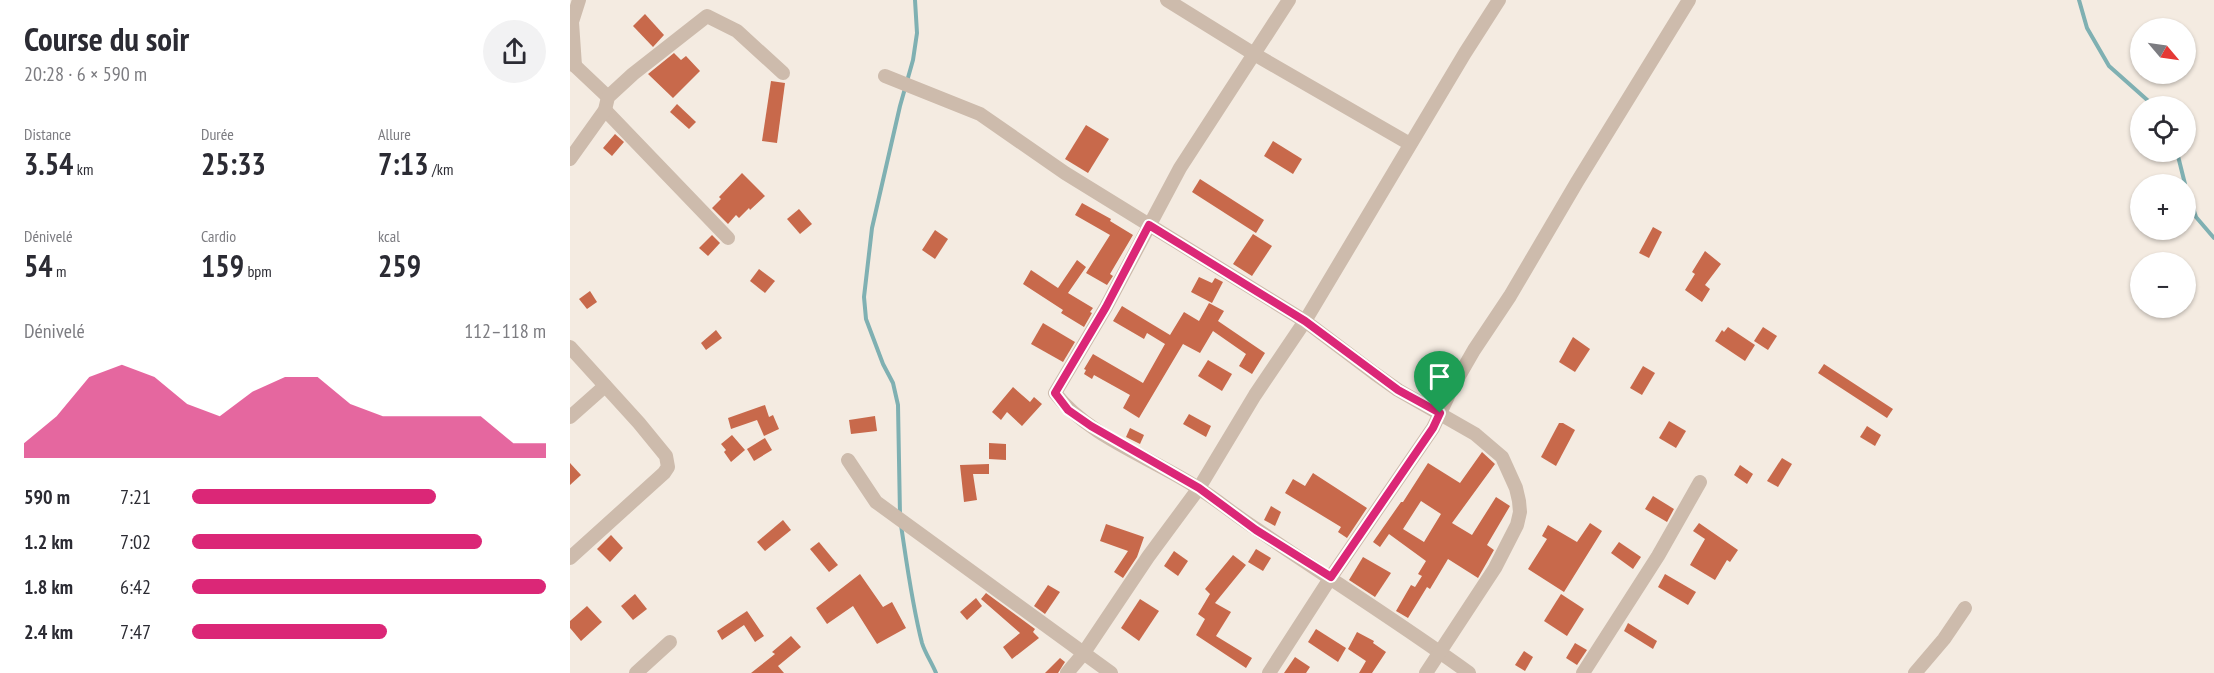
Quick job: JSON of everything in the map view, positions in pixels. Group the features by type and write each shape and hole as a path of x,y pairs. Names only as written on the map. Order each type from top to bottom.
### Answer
{"street":[{"path":"579,0 572,22 572,63 728,238"},
{"path":"1167,0 1254,54 1410,144"},
{"path":"1289,0 1180,168 1106,307 1055,393 1068,410 1091,426 1199,488 1256,530 1331,577 1469,673"},
{"path":"1067,673 1083,654 1148,557 1199,488 1255,395 1305,321 1499,0"},
{"path":"1269,673 1331,577 1433,428 1474,350 1510,296 1689,0"},
{"path":"570,159 606,103 633,74 707,15 737,31 783,73"},
{"path":"885,76 980,114 1030,150 1305,321 1398,390 1475,434 1502,457 1516,488 1520,512 1511,540 1426,673"},
{"path":"570,347 666,456 668,467 628,507 570,558"},
{"path":"570,417 605,386"},
{"path":"848,460 876,502 1111,673"},
{"path":"1582,673 1658,556 1700,482"},
{"path":"1915,673 1944,639 1965,608"},
{"path":"636,673 670,642"}],"building":[{"path":"645,14 664,35 653,47 633,26"},
{"path":"674,53 681,60 686,56 700,71 673,98 648,74"},
{"path":"771,81 785,83 777,143 762,141"},
{"path":"677,104 696,122 689,129 670,112"},
{"path":"1086,125 1109,139 1088,173 1065,159"},
{"path":"615,134 624,142 612,156 603,148"},
{"path":"1273,141 1302,159 1293,174 1264,156"},
{"path":"742,173 765,196 739,218 736,215 728,224 712,208 721,199 719,197"},
{"path":"1200,179 1264,220 1256,233 1192,192"},
{"path":"1082,203 1111,219 1110,221 1133,235 1110,274 1113,276 1107,285 1086,273 1110,235 1075,215"},
{"path":"799,209 812,224 800,234 787,219"},
{"path":"1653,227 1662,232 1649,258 1639,253"},
{"path":"935,230 948,239 935,259 922,250"},
{"path":"1253,234 1272,246 1252,276 1233,264"},
{"path":"712,235 720,243 708,256 699,248"},
{"path":"1705,251 1721,264 1705,285 1710,289 1702,302 1685,290 1695,274 1692,272"},
{"path":"1077,260 1086,267 1068,293 1093,308 1084,327 1061,313 1063,310 1023,284 1031,270 1058,288"},
{"path":"759,269 775,281 765,293 750,281"},
{"path":"1199,277 1212,283 1215,278 1223,282 1212,303 1191,292"},
{"path":"590,291 597,302 587,309 579,299"},
{"path":"1209,303 1224,311 1218,321 1265,353 1252,374 1239,366 1246,354 1213,331 1200,353 1183,344 1139,418 1123,408 1130,395 1094,375 1092,379 1084,374 1086,370 1084,369 1093,354 1143,383 1165,344 1147,333 1144,339 1113,321 1122,306 1170,335 1184,312 1199,321"},
{"path":"1043,323 1075,342 1063,362 1031,344"},
{"path":"1728,327 1755,345 1745,361 1715,341 1722,330 1724,332"},
{"path":"1763,327 1777,336 1768,350 1754,341"},
{"path":"716,330 722,338 706,350 701,343"},
{"path":"1573,337 1590,349 1575,372 1559,362"},
{"path":"1208,360 1232,374 1222,391 1198,376"},
{"path":"1824,364 1893,409 1887,418 1818,373"},
{"path":"1643,366 1655,373 1642,395 1630,388"},
{"path":"1013,387 1030,402 1034,397 1042,404 1022,426 1007,412 1001,420 992,412"},
{"path":"765,405 769,417 773,415 779,429 764,436 757,420 731,429 728,418"},
{"path":"1189,414 1211,426 1206,437 1183,424"},
{"path":"875,416 877,431 851,434 849,420"},
{"path":"1669,421 1686,431 1676,448 1659,438"},
{"path":"1559,423 1575,430 1556,466 1541,457"},
{"path":"1867,426 1881,435 1875,446 1860,437"},
{"path":"1130,428 1144,435 1140,444 1126,437"},
{"path":"732,435 745,450 731,462 721,444"},
{"path":"765,438 772,450 754,461 747,449"},
{"path":"989,443 1006,444 1006,460 989,459"},
{"path":"1482,452 1495,464 1452,523 1472,535 1496,497 1510,506 1487,545 1494,550 1478,578 1448,559 1430,589 1427,587 1408,618 1396,611 1411,585 1415,587 1422,576 1418,574 1426,561 1389,534 1380,547 1373,542 1428,463 1460,483","holes":["1421,501 1441,514 1424,542 1403,529"]},
{"path":"1782,458 1792,464 1778,487 1767,481"},
{"path":"570,463 581,475 570,485"},
{"path":"989,464 989,474 973,474 977,500 964,502 960,465"},
{"path":"1740,465 1753,474 1747,484 1734,475"},
{"path":"1313,473 1367,508 1347,538 1338,532 1341,527 1285,493 1293,479 1305,486"},
{"path":"1653,496 1674,509 1667,522 1645,509"},
{"path":"1271,506 1281,512 1275,526 1264,520"},
{"path":"783,520 791,530 765,551 757,542"},
{"path":"1590,523 1602,531 1564,592 1528,569 1547,539 1542,536 1548,525 1577,542"},
{"path":"1699,523 1738,550 1730,562 1727,560 1715,580 1690,565 1705,539 1693,531"},
{"path":"1106,524 1144,537 1137,557 1123,578 1114,572 1128,551 1100,541"},
{"path":"611,535 623,548 610,562 597,549"},
{"path":"819,542 838,565 829,572 810,549"},
{"path":"1619,542 1641,557 1633,569 1611,553"},
{"path":"1256,549 1271,558 1263,571 1248,562"},
{"path":"1174,551 1188,561 1178,576 1164,566"},
{"path":"1233,555 1246,565 1215,603 1231,612 1216,636 1252,658 1246,668 1196,635 1205,619 1198,614 1210,594 1205,589"},
{"path":"1363,557 1391,573 1375,597 1349,580"},
{"path":"860,574 883,607 892,602 906,628 877,644 853,606 827,624 816,608"},
{"path":"1665,574 1696,592 1688,605 1658,587"},
{"path":"1048,585 1060,592 1045,614 1034,606"},
{"path":"986,593 1035,629 1033,632 1039,638 1012,659 1003,647 1020,633 981,599"},
{"path":"635,594 647,609 633,620 621,606"},
{"path":"1561,594 1584,609 1567,636 1544,621"},
{"path":"976,598 982,606 967,620 960,612"},
{"path":"1140,599 1159,611 1139,641 1121,628"},
{"path":"587,606 602,622 581,641 570,628 570,621"},
{"path":"747,611 764,636 755,642 744,625 722,640 717,631"},
{"path":"1628,623 1657,641 1653,649 1624,631"},
{"path":"1316,629 1346,648 1338,662 1308,642"},
{"path":"1357,632 1374,641 1373,643 1386,652 1372,673 1359,673 1366,661 1348,649"},
{"path":"791,636 801,647 778,666 784,673 751,673 775,654 772,652"},
{"path":"1575,643 1587,650 1577,665 1566,658"},
{"path":"1524,651 1533,657 1525,671 1515,665"},
{"path":"1295,657 1310,667 1306,673 1284,673"},
{"path":"1060,658 1065,662 1058,673 1045,673"}],"waterway":[{"path":"900,515 898,405 893,383 883,364 866,319 864,297 872,228 913,60 917,33 915,0"},
{"path":"2079,0 2087,28 2109,66 2143,96"},
{"path":"2180,162 2182,174"},
{"path":"2196,217 2214,238"},
{"path":"901,525 918,628 923,647 936,673"}],"route":[{"path":"1149,225 1305,321 1398,390 1440,413 1433,428 1331,577 1256,530 1199,488 1091,426 1068,410 1055,393 1106,307 1149,225"}]}
